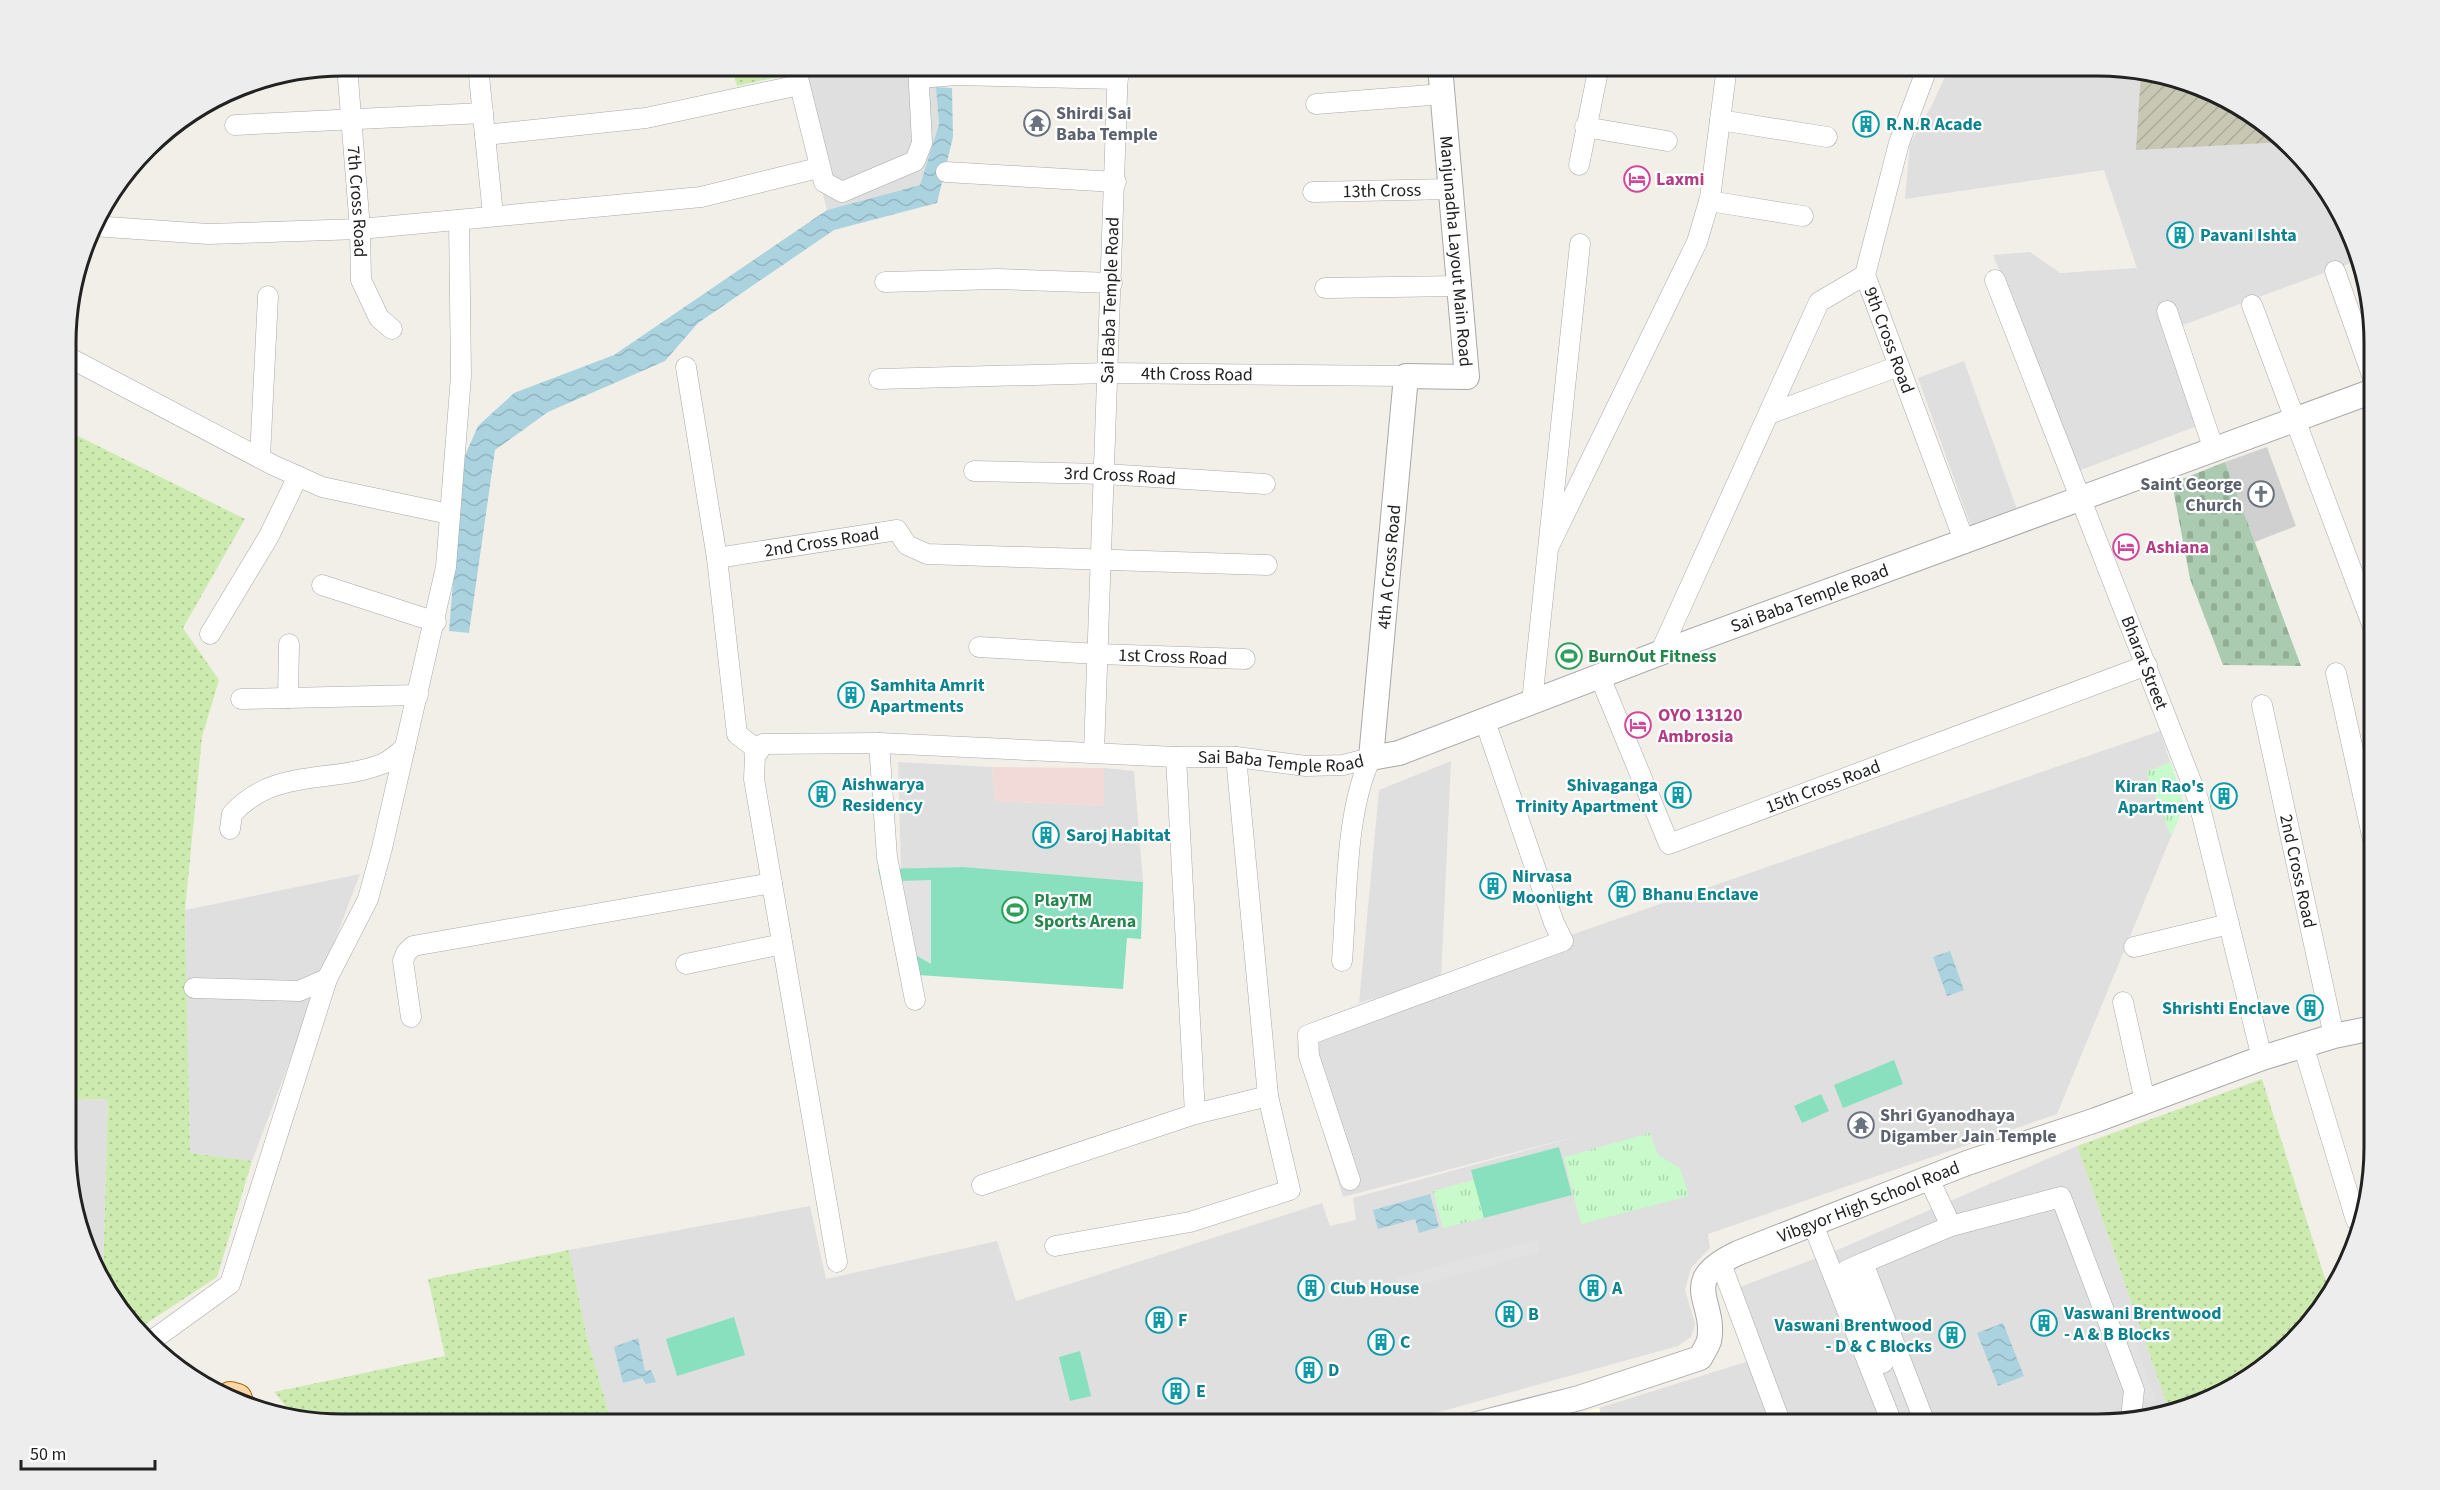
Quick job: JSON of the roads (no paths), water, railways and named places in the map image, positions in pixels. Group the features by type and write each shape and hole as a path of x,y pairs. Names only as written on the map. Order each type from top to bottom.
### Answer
{"street":[{"name":"7th Cross Road","path":"348,76 360,229 361,280 380,318 392,329"},
{"path":"479,76 493,215"},
{"path":"798,76 824,182 842,192 915,161 922,143 919,76"},
{"name":"Sai Baba Temple Road","path":"1094,752 1116,183 1118,76"},
{"name":"Manjunadha Layout Main Road","path":"1406,376 1467,377 1441,76"},
{"path":"1579,165 1597,76"},
{"path":"1549,546 1697,242 1709,201 1727,76"},
{"name":"9th Cross Road","path":"1924,76 1899,143 1864,275 1965,543"},
{"path":"485,135 646,118 790,87"},
{"path":"1316,104 1443,94"},
{"path":"235,125 483,113"},
{"path":"1720,120 1827,137"},
{"path":"1586,128 1667,141"},
{"path":"104,226 208,234 360,229 701,197 810,170"},
{"path":"946,172 1116,183"},
{"name":"13th Cross","path":"1313,192 1451,189"},
{"path":"1709,201 1803,216"},
{"path":"158,1337 230,1284 327,979 368,899 436,622 446,567 461,376 459,220"},
{"path":"1532,702 1580,244"},
{"path":"2335,271 2364,353"},
{"path":"1660,653 1820,302 1864,275"},
{"path":"885,282 998,279 1112,283"},
{"name":"Bharat Street","path":"1995,280 2198,799 2262,1058"},
{"path":"1325,288 1460,286"},
{"path":"260,457 268,296"},
{"path":"2252,304 2364,603"},
{"path":"2167,311 2214,450"},
{"path":"76,361 322,487 449,514"},
{"path":"1769,414 1899,366"},
{"path":"687,367 717,558 737,734 759,751 755,756 754,778 837,1262"},
{"name":"4th Cross Road","path":"879,379 1108,373 1406,376"},
{"name":"4th A Cross Road","path":"1371,758 1406,376"},
{"name":"Sai Baba Temple Road","path":"759,751 763,744 879,743 1176,757 1236,757 1306,766 1343,765 1399,753 1660,653 1965,543 2364,394"},
{"name":"3rd Cross Road","path":"974,471 1105,474 1265,484"},
{"path":"210,634 269,536 298,476"},
{"name":"2nd Cross Road","path":"717,558 897,530 908,545 927,554 1267,565"},
{"path":"322,585 436,622"},
{"path":"288,698 289,645"},
{"name":"1st Cross Road","path":"979,647 1245,659"},
{"name":"15th Cross Road","path":"1600,677 1669,844 2147,665"},
{"path":"2336,673 2364,799"},
{"path":"241,699 417,695"},
{"name":"2nd Cross Road","path":"2262,705 2334,1036"},
{"path":"1350,1180 1308,1056 1308,1035 1563,941 1554,923 1485,721"},
{"path":"879,743 887,857 915,1000"},
{"path":"231,829 232,814 256,793 300,777 384,763 405,748"},
{"path":"1176,757 1196,1114"},
{"path":"1055,1246 1190,1222 1290,1190 1268,1096 1236,757"},
{"path":"1342,961 1354,807 1361,778 1371,758"},
{"path":"411,1017 403,961 406,953 413,946 772,883"},
{"path":"2134,947 2229,924"},
{"path":"686,964 782,944"},
{"path":"194,988 298,991 327,979"},
{"path":"2123,1002 2145,1101"},
{"name":"Vibgyor High School Road","path":"1720,1261 1812,1222 1983,1157 2262,1058 2334,1036 2364,1030"},
{"path":"2303,1045 2354,1214"},
{"path":"982,1185 1196,1114 1268,1096"},
{"path":"1929,1179 1951,1226"},
{"path":"1884,1363 1848,1270 1951,1226 2070,1195 2103,1279"},
{"path":"2061,1197 2134,1390 2133,1411"},
{"path":"1812,1222 1888,1414"},
{"path":"1720,1261 1777,1414"},
{"path":"1516,1414 1579,1398 1701,1358 1709,1340 1708,1317 1702,1294 1706,1278 1720,1261"},
{"path":"1863,1263 1921,1414"}],"water":[{"path":"936,87 952,88 953,137 937,203 834,230 698,323 665,361 548,412 495,450 469,633 449,631 463,460 478,426 514,393 614,355 827,210 920,185 939,124"},
{"path":"1950,951 1964,990 1947,996 1933,957"},
{"path":"1430,1194 1439,1227 1419,1233 1415,1219 1378,1229 1373,1210"},
{"path":"2003,1323 2024,1376 1998,1386 1977,1333"},
{"path":"638,1338 645,1371 651,1370 656,1382 646,1384 642,1378 623,1383 614,1347"}],"place":[{"name":"Shirdi Sai Baba Temple","path":"1037,123"},
{"name":"R.N.R Acade","path":"1866,124"},
{"name":"Laxmi","path":"1637,179"},
{"name":"Pavani Ishta","path":"2180,235"},
{"name":"Saint George Church","path":"2261,494"},
{"name":"Ashiana","path":"2126,547"},
{"name":"BurnOut Fitness","path":"1569,656"},
{"name":"Samhita Amrit Apartments","path":"851,695"},
{"name":"OYO 13120 Ambrosia","path":"1638,725"},
{"name":"Aishwarya Residency","path":"822,794"},
{"name":"Shivaganga Trinity Apartment","path":"1678,795"},
{"name":"Kiran Rao's Apartment","path":"2224,796"},
{"name":"Saroj Habitat","path":"1046,835"},
{"name":"Nirvasa Moonlight","path":"1493,886"},
{"name":"Bhanu Enclave","path":"1622,894"},
{"name":"PlayTM Sports Arena","path":"1015,910"},
{"name":"Shrishti Enclave","path":"2310,1008"},
{"name":"Shri Gyanodhaya Digamber Jain Temple","path":"1861,1125"},
{"name":"Club House","path":"1311,1288"},
{"name":"A","path":"1593,1288"},
{"name":"B","path":"1509,1314"},
{"name":"F","path":"1159,1320"},
{"name":"Vaswani Brentwood - A & B Blocks","path":"2044,1323"},
{"name":"Vaswani Brentwood - D & C Blocks","path":"1952,1335"},
{"name":"C","path":"1381,1342"},
{"name":"D","path":"1309,1370"},
{"name":"E","path":"1176,1391"}]}
